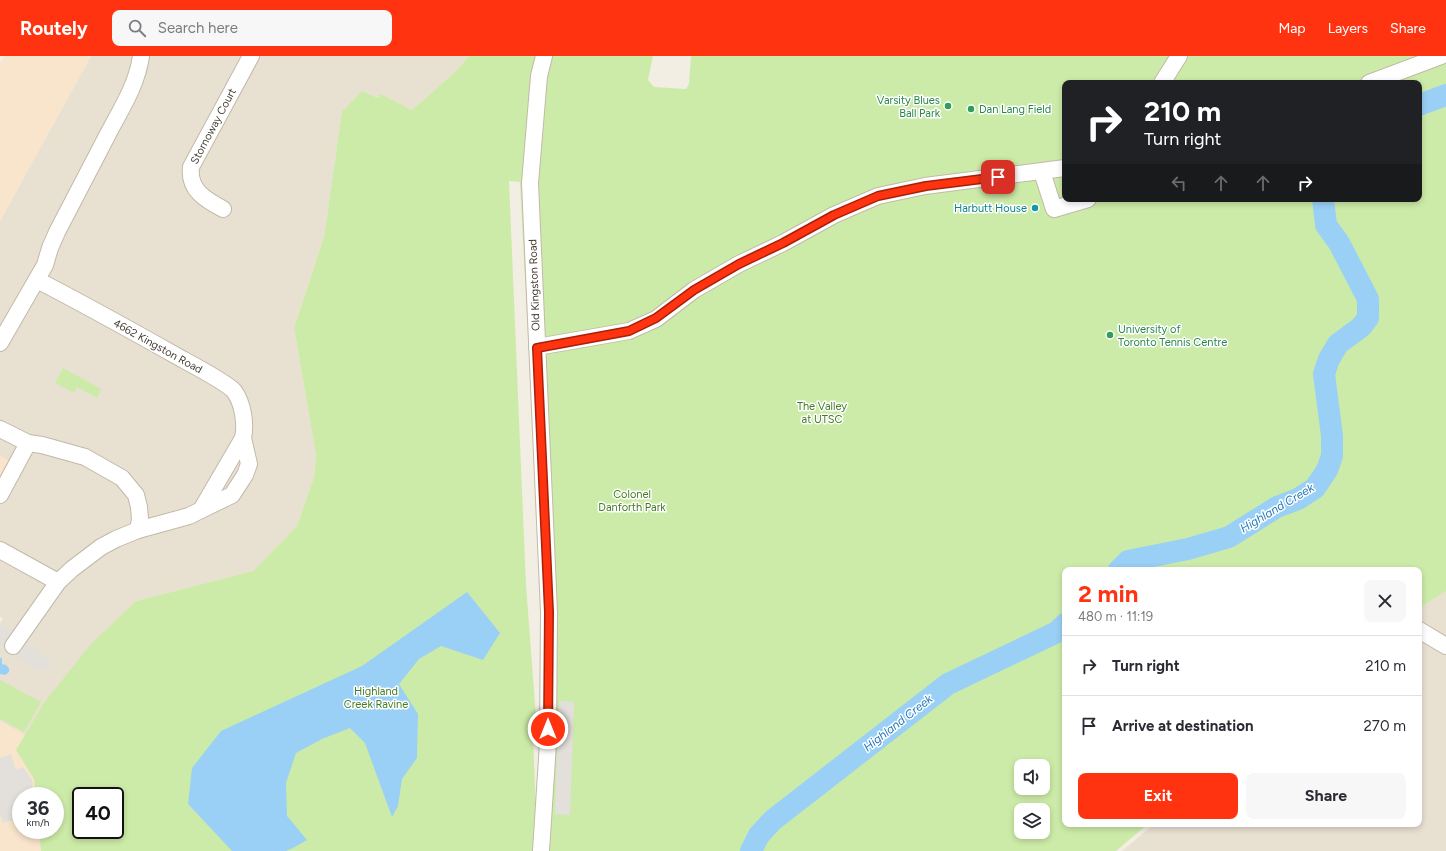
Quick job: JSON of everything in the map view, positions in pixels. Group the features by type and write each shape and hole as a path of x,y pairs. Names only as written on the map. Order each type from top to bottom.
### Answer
{"street":[{"path":"1,338 45,265 57,232 128,99 140,66 141,56"},
{"name":"Stornoway Court","path":"223,209 208,201 198,192 192,182 191,167 251,56"},
{"name":"Old Kingston Road","path":"541,851 548,743 549,612 530,183 539,76 544,56"},
{"path":"1164,80 1178,56"},
{"path":"1377,80 1441,56"},
{"path":"537,348 629,331 656,318 694,290 739,264 783,243 834,215 878,196 926,186 1062,169"},
{"path":"1042,172 1054,209 1078,202"},
{"name":"4662 Kingston Road","path":"13,646 58,582 72,569 101,547 138,530 189,516 201,510 242,438 244,430 244,418 238,398 233,390 191,364 37,280"},
{"path":"0,429 28,443 42,445 86,457 122,478 136,495 140,519 138,530"},
{"path":"0,495 28,443"},
{"path":"0,550 58,582"},
{"path":"1422,632 1446,646"}],"shaded area":[{"path":"5,56 87,56 90,58 0,221 0,63"},
{"path":"91,56 469,56 454,73 412,110 362,91 342,111 324,237 294,328 316,455 314,477 297,526 253,571 136,601 43,704 25,735 0,721 0,624 3,618 0,617 0,483 11,462 0,456 0,221"},
{"path":"0,456 11,462 0,483"},
{"path":"1446,579 1446,851 1122,851 1150,827 1422,827 1422,599"},
{"path":"2,625 52,662 46,670 41,666 37,671 0,644 0,627"},
{"path":"559,701 574,702 570,815 555,814"},
{"path":"0,721 25,735 16,750 34,779 35,787 12,787 12,839 40,839 41,851 0,851"},
{"path":"11,754 16,770 23,767 32,780 32,787 12,787 12,820 3,823 0,815 0,758"}],"green space":[{"name":"The Valley at UTSC","path":"469,56 653,56 648,80 654,87 686,89 689,84 691,56 1446,56 1446,591 1422,606 1422,567 1062,567 1062,827 1144,827 1116,851 549,851 551,784 520,182 509,181 526,585 536,717 533,737 536,811 534,851 41,851 40,839 64,839 64,787 35,787 34,779 16,750 43,704 91,644 136,601 253,571 297,526 314,477 316,455 294,328 324,237 342,111 362,91 379,98 380,94 412,110 454,73"},
{"path":"63,368 101,389 97,398 77,387 74,393 55,383"},
{"path":"0,680 41,702 24,732 0,719"}],"water":[{"path":"467,592 500,633 483,660 441,646 419,659 399,684 418,714 417,758 402,779 398,806 392,817 365,743 350,728 322,739 296,753 286,783 287,816 307,840 293,848 286,851 232,851 188,804 192,768 221,731 362,666"},
{"path":"0,657 2,659 2,664 9,668 9,672 5,675 0,674"}],"waterway":[{"name":"Highland Creek","path":"1422,104 1446,95"},
{"name":"Highland Creek","path":"1122,567 1128,561 1188,549 1229,537 1277,507 1298,499 1315,488 1327,470 1332,456 1332,436 1324,374 1329,359 1338,344 1361,327 1368,318 1368,299 1339,243 1326,225 1323,202"},
{"name":"Highland Creek","path":"751,851 759,835 773,820 948,684 1057,632 1062,627"}],"place":[{"name":"Varsity Blues Ball Park","path":"948,106"},
{"name":"Dan Lang Field","path":"971,109"},
{"name":"Harbutt House","path":"1035,208"},
{"name":"University of Toronto Tennis Centre","path":"1110,335"}],"route":[{"path":"548,729 549,612 537,348 595,336 629,331 656,318 694,290 739,264 783,243 834,215 878,196 926,186 998,177"}],"park label":[{"name":"Colonel Danforth Park","path":"632,500"},
{"name":"Highland Creek Ravine","path":"376,697"}]}
